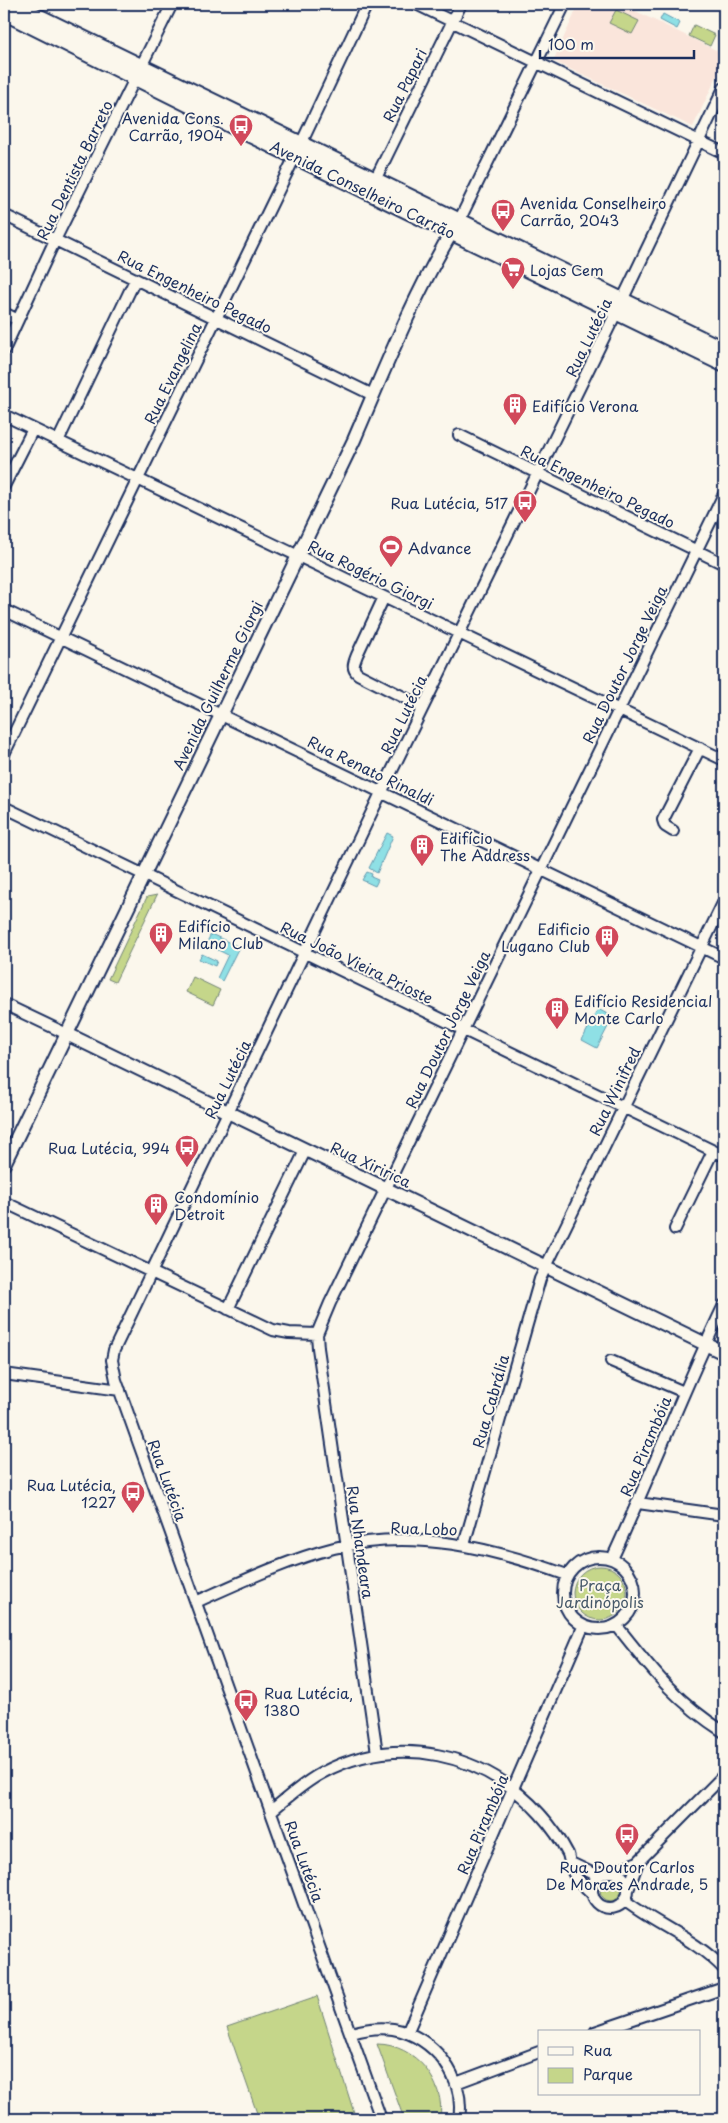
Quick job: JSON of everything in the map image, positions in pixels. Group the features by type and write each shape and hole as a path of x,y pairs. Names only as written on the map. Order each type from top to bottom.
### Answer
{"main road":[{"name":"Avenida Conselheiro Carrão","path":"8,11 456,226 619,307 724,364"},
{"name":"Avenida Conselheiro Carrão","path":"298,150 375,180 456,226"},
{"name":"Avenida Conselheiro Carrão","path":"619,307 724,350"}],"street":[{"name":"Rua Dentista Barreto","path":"4,350 55,240 172,4"},
{"name":"Rua Evangelina","path":"4,754 367,4"},
{"path":"416,4 724,153"},
{"name":"Rua Papari","path":"375,180 461,4"},
{"path":"456,226 565,4"},
{"name":"Rua Lutécia","path":"381,2119 352,2033 120,1390 114,1371 114,1350 381,793 724,88"},
{"name":"Rua Engenheiro Pegado","path":"4,215 374,395"},
{"name":"Avenida Guilherme Giorgi","path":"4,1164 354,440 440,250 456,226"},
{"path":"58,441 135,280"},
{"path":"4,313 18,320"},
{"name":"Rua Rogério Giorgi","path":"4,415 724,760"},
{"path":"4,486 33,429"},
{"name":"Rua Engenheiro Pegado","path":"459,435 724,564"},
{"name":"Rua Doutor Jorge Veiga","path":"317,1334 386,1188 724,494"},
{"path":"384,597 356,655 353,664 354,670 358,674 423,707"},
{"name":"Rua Renato Rinaldi","path":"4,610 724,958"},
{"path":"673,831 665,826 663,820 700,748"},
{"name":"Rua João Vieira Prioste","path":"4,807 724,1156"},
{"name":"Rua Winifred","path":"546,1267 724,901"},
{"name":"Rua Xiririca","path":"4,1004 724,1353"},
{"path":"228,1309 305,1151"},
{"path":"674,1228 713,1151"},
{"path":"4,1202 273,1330 289,1333 317,1334"},
{"name":"Rua Cabrália","path":"464,1545 540,1279 546,1267"},
{"name":"Rua Pirambóia","path":"612,1559 705,1344 724,1305"},
{"name":"Rua Nhandeara","path":"317,1334 377,1753"},
{"path":"611,1360 684,1392"},
{"path":"4,1374 120,1390"},
{"path":"638,1502 724,1515"},
{"name":"Rua Lobo","path":"196,1602 287,1564 335,1548 397,1541 435,1541 495,1551 567,1575"},
{"path":"603,1557 612,1559 627,1570 634,1586 633,1605 629,1613 617,1626 596,1629 583,1627 570,1616 565,1606 562,1596 563,1585 567,1575 572,1568 586,1559 603,1557"},
{"path":"617,1626 638,1654 672,1692 724,1732"},
{"name":"Rua Pirambóia","path":"408,2033 583,1627"},
{"path":"271,1811 323,1772 348,1761 377,1753 420,1753 460,1760 501,1779 514,1788 541,1815 563,1845 574,1875 598,1903 607,1907 616,1906 625,1896 638,1862 724,1775"},
{"path":"593,1895 594,1881 608,1873 638,1862"},
{"path":"571,1863 592,1873 608,1873 624,1879 625,1896 637,1910 699,1947 713,1957 724,1969"},
{"path":"601,2030 724,1988"},
{"path":"352,2033 380,2028 408,2033 424,2041 437,2052 448,2067 456,2083 460,2099 459,2119"},
{"path":"456,2083 538,2052"}],"shaded area":[{"path":"579,4 621,4 724,54 724,61 693,127 553,61"}],"green space":[{"path":"616,10 639,21 632,34 609,23"},
{"path":"694,25 715,35 710,46 689,36"},
{"path":"157,895 115,982 108,979 147,897"},
{"path":"193,977 220,990 213,1005 186,992"},
{"name":"Praça Jardinópolis","path":"595,1566 605,1566 615,1570 623,1578 627,1593 623,1608 615,1616 605,1620 595,1620 585,1616 577,1608 573,1598 573,1588 577,1578 585,1570"},
{"path":"611,1879 619,1882 622,1890 619,1898 611,1901 603,1898 600,1890 603,1882"},
{"path":"317,1996 356,2119 259,2119 227,2027"},
{"path":"377,2044 391,2046 404,2051 425,2068 433,2079 438,2092 441,2105 440,2119 404,2119"}],"water":[{"path":"663,14 680,23 677,29 660,20"},
{"path":"387,833 393,836 377,873 369,868"},
{"path":"367,872 372,874 371,877 378,880 375,886 362,880"},
{"path":"211,934 239,947 222,981 217,978 228,955 206,944"},
{"path":"202,954 217,961 215,966 199,959"},
{"path":"598,1009 613,1017 597,1048 582,1040"}],"place":[{"name":"Avenida Cons. Carrão, 1904","path":"241,147"},
{"name":"Avenida Conselheiro Carrão, 2043","path":"503,232"},
{"name":"Lojas Cem","path":"513,290"},
{"name":"Edifício Verona","path":"515,426"},
{"name":"Rua Lutécia, 517","path":"525,523"},
{"name":"Advance","path":"391,568"},
{"name":"Edifício The Address","path":"422,867"},
{"name":"Edifício Milano Club","path":"161,955"},
{"name":"Edificio Lugano Club","path":"607,958"},
{"name":"Edifício Residencial Monte Carlo","path":"557,1030"},
{"name":"Rua Lutécia, 994","path":"187,1168"},
{"name":"Condomínio Detroit","path":"156,1226"},
{"name":"Rua Lutécia, 1227","path":"133,1514"},
{"name":"Rua Lutécia, 1380","path":"246,1722"},
{"name":"Rua Doutor Carlos De Moraes Andrade, 5","path":"627,1856"}]}
